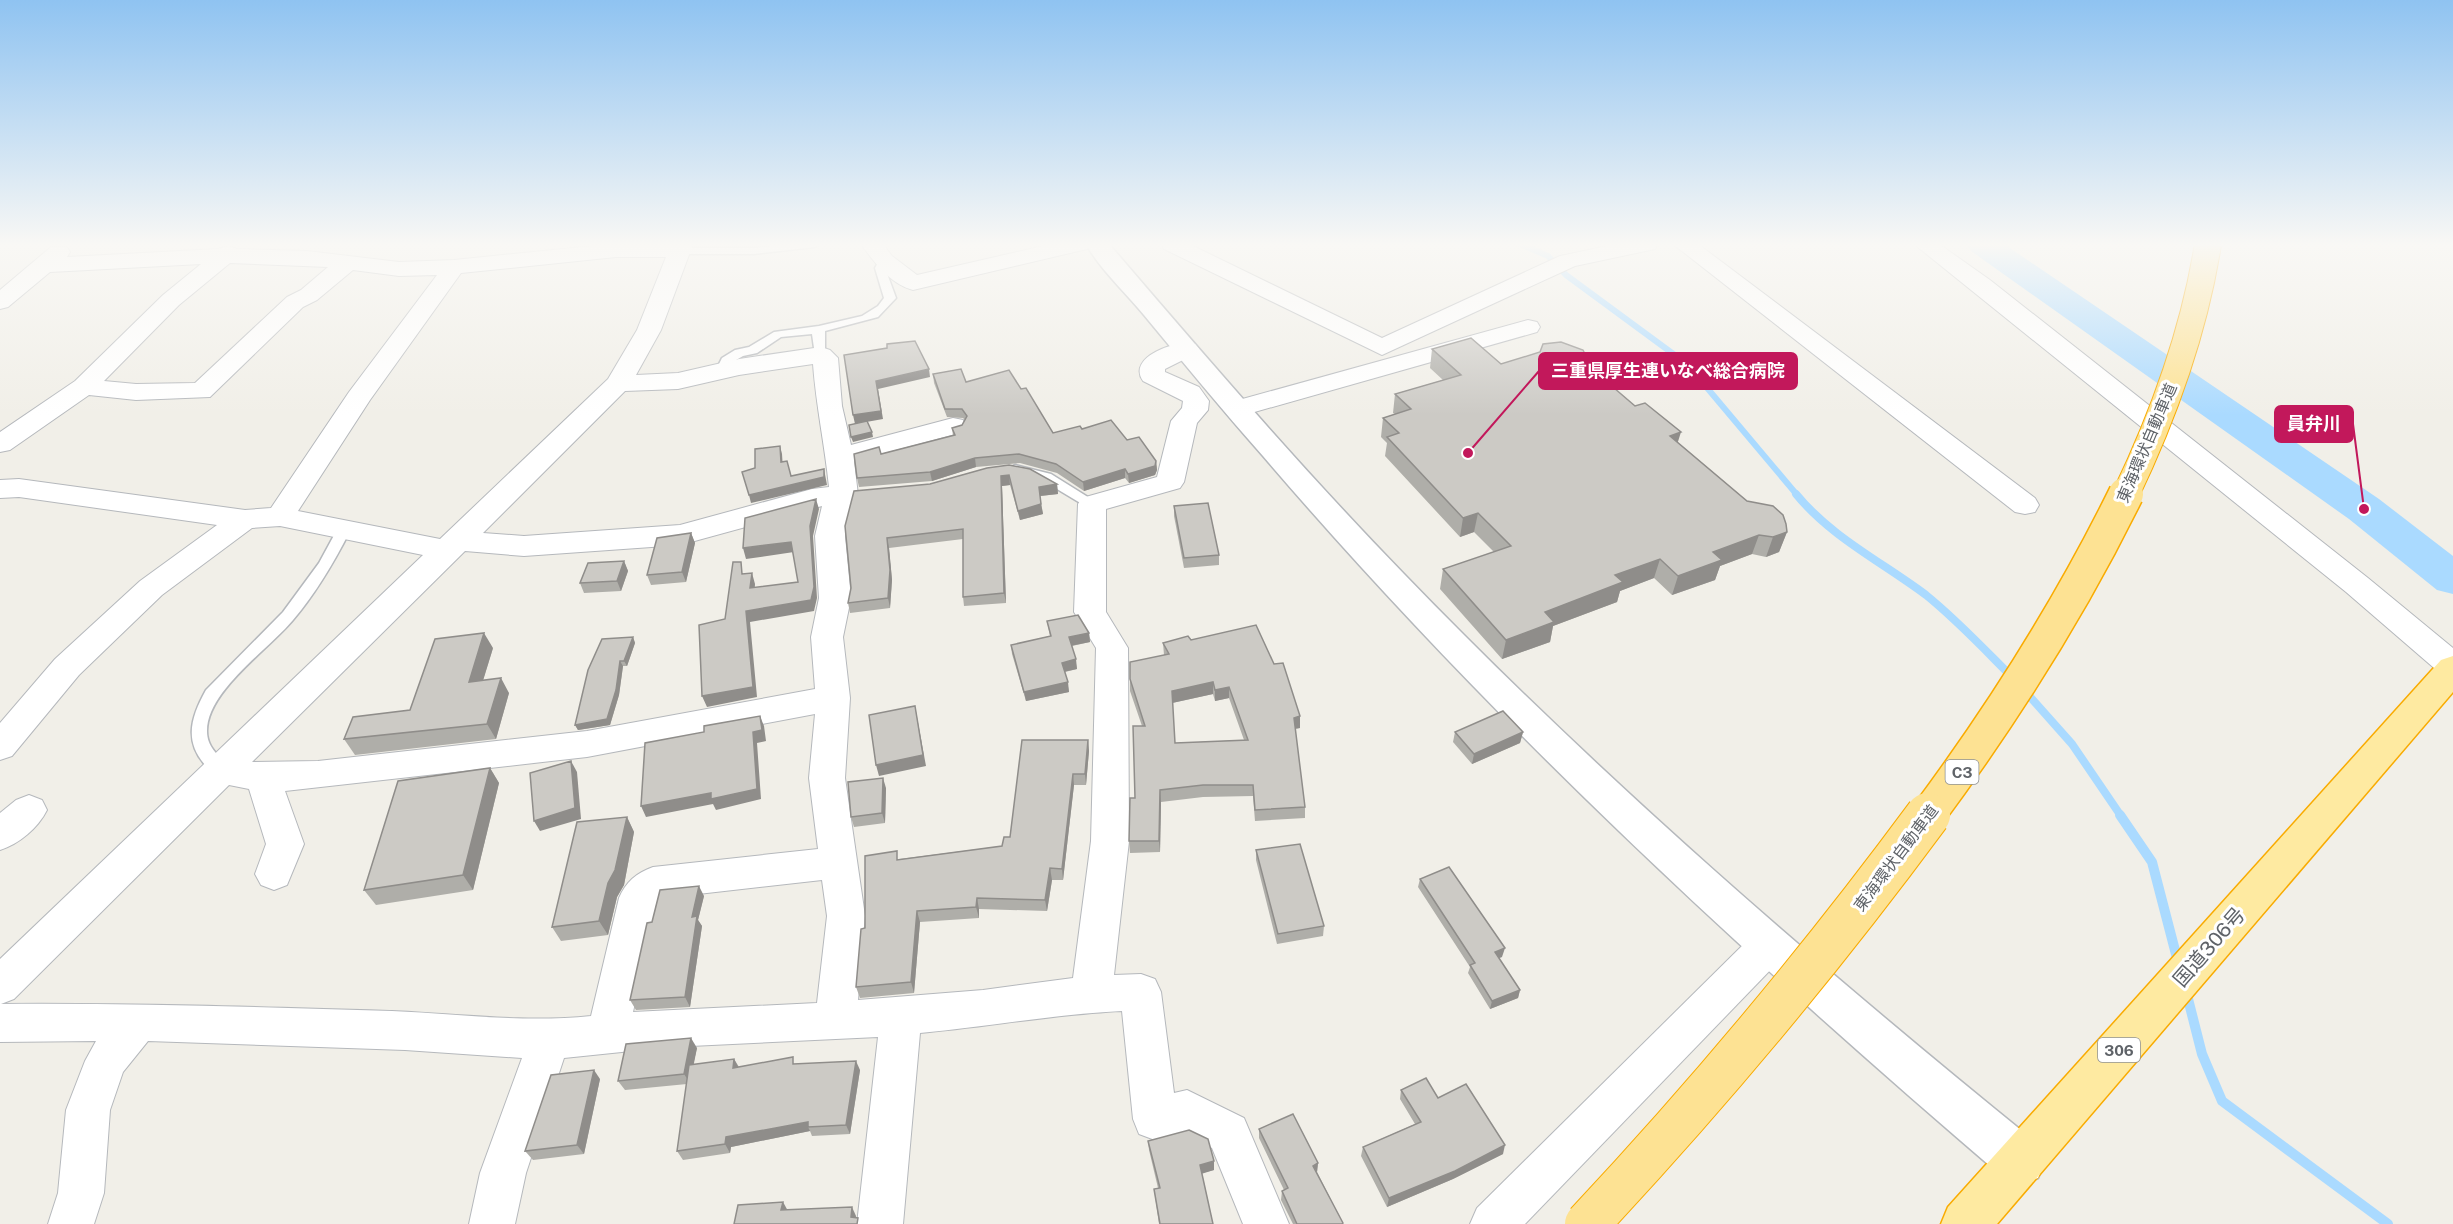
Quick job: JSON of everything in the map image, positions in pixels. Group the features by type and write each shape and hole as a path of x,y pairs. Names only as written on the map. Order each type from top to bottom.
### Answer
{"highway":[{"name":"東海環状自動車道","path":"1587,1224 1653,1155 1839,933 1966,766 2053,630 2126,496 2163,409 2185,347 2195,301"},
{"name":"国道306号","path":"1965,1224 2453,667"}],"street":[{"path":"0,444 84,387 170,301"},
{"path":"84,387 136,392 175,388 201,392 297,301"},
{"path":"280,517 358,398 429,301"},
{"path":"0,986 14,954 221,770 618,383 649,330 660,301"},
{"path":"1145,301 1237,409 1442,634 1638,829 1768,946 2021,1161"},
{"path":"1288,301 1382,347 1481,301"},
{"path":"1759,301 2025,505"},
{"path":"2002,301 2357,585 2453,667"},
{"path":"1237,409 1528,327"},
{"path":"618,383 666,382 721,372 821,342 825,358 829,406 846,494 830,536 835,598 827,637 833,698 827,778 846,916 836,1021"},
{"path":"1090,994 1110,841 1112,659 1112,648 1090,612 1092,504 1170,482 1184,420 1195,410 1196,401 1190,393 1152,376 1152,365 1186,349"},
{"path":"840,456 953,426"},
{"path":"0,489 19,488 99,501 245,519 280,517 343,531 450,545 524,546 680,535 812,498 846,494"},
{"path":"0,747 67,667 151,588 245,519"},
{"path":"221,770 262,778 318,775 587,744 833,698"},
{"path":"262,778 285,844 274,874"},
{"path":"0,835 29,810"},
{"path":"608,1034 638,898 653,883 838,863"},
{"path":"1493,1224 1768,946"},
{"path":"0,1023 138,1022 405,1031 549,1040 670,1028 901,1016 983,1009 1090,994 1141,992 1155,1119 1187,1111 1228,1133 1266,1224"},
{"path":"880,1224 901,1016"},
{"path":"71,1224 81,1193 88,1110 106,1061 138,1022"},
{"path":"492,1224 503,1173 549,1040"}],"lane":[{"path":"821,342 880,312 888,301"},
{"path":"1000,470 1034,472 1051,478 1074,496 1092,504"},
{"path":"221,770 205,756 197,733 212,694 299,603 326,565 343,531"}],"building":[{"path":"1471,338 1501,364 1540,352 1543,344 1561,342 1583,350 1587,358 1585,363 1635,406 1645,403 1681,432 1670,436 1747,501 1773,506 1783,515 1787,532 1773,537 1759,535 1713,552 1722,560 1678,576 1660,559 1615,575 1623,582 1545,612 1554,622 1506,640 1443,569 1511,546 1478,513 1463,518 1387,437 1399,433 1383,418 1411,409 1395,394 1461,375 1432,349"},
{"path":"915,341 929,369 876,381 881,411 853,415 844,355 887,348 887,344"},
{"path":"961,369 966,382 1009,370 1021,389 1026,388 1053,433 1080,426 1082,429 1111,420 1127,440 1139,437 1156,461 1155,466 1128,474 1125,469 1083,482 1056,464 1019,454 975,458 930,472 857,478 854,454 879,447 881,454 955,435 952,428 962,425 967,416 962,409 945,409 933,374"},
{"path":"867,421 872,432 851,437 849,425"},
{"path":"780,446 781,462 787,461 791,476 824,469 824,477 749,495 742,472 755,468 755,449"},
{"path":"1009,465 1030,469 1057,484 1039,487 1041,504 1018,511 1009,475 1001,476 1004,593 963,597 963,529 887,538 890,570 888,598 848,603 851,588 845,526 854,491 930,484 987,468"},
{"path":"816,499 810,526 814,587 811,600 746,611 753,687 702,696 699,625 725,619 733,562 741,562 742,574 752,573 750,588 798,582 791,542 743,548 745,518"},
{"path":"1208,503 1219,555 1184,558 1174,506"},
{"path":"691,533 682,572 647,575 657,538"},
{"path":"624,561 617,581 580,583 588,563"},
{"path":"1078,615 1089,633 1069,637 1076,659 1062,663 1068,682 1024,692 1011,645 1051,636 1047,621"},
{"path":"1256,625 1274,664 1283,663 1300,716 1294,718 1305,807 1255,810 1253,785 1203,785 1160,790 1159,841 1129,841 1130,798 1135,798 1133,726 1145,726 1130,679 1130,662 1169,654 1163,643 1188,636 1191,640","holes":["1213,682 1215,690 1229,687 1248,740 1175,743 1172,691"]},
{"path":"484,633 469,682 501,678 487,724 344,739 353,717 410,710 435,639"},
{"path":"633,637 624,661 620,661 616,690 607,719 575,725 588,670 602,639"},
{"path":"915,706 923,755 876,765 869,715"},
{"path":"1503,711 1523,732 1474,754 1455,732"},
{"path":"760,716 762,730 753,732 757,789 711,799 711,793 641,806 645,743 704,732 704,726"},
{"path":"1022,740 1088,740 1085,774 1073,774 1062,869 1050,868 1045,900 977,898 976,907 917,911 911,982 856,987 861,929 865,928 865,856 897,851 897,860 1002,846 1004,837 1010,837"},
{"path":"571,761 575,808 534,821 530,773"},
{"path":"490,768 463,875 364,890 398,781"},
{"path":"883,778 882,813 851,817 848,782"},
{"path":"627,817 615,870 608,883 599,921 552,927 577,822"},
{"path":"1300,844 1324,926 1278,934 1256,850"},
{"path":"1449,867 1505,948 1495,952 1520,990 1492,1001 1470,965 1475,963 1420,879"},
{"path":"699,886 692,917 697,916 685,997 630,1000 647,923 652,922 660,890"},
{"path":"691,1038 684,1074 618,1081 626,1044"},
{"path":"793,1057 793,1064 856,1061 846,1125 808,1127 808,1122 726,1137 725,1144 677,1151 689,1065 734,1059 733,1068"},
{"path":"594,1070 577,1145 525,1151 551,1075"},
{"path":"1426,1078 1438,1098 1466,1084 1505,1145 1455,1171 1389,1198 1363,1147 1421,1122 1401,1090"},
{"path":"1293,1114 1318,1163 1313,1166 1342,1224 1297,1224 1282,1191 1288,1188 1259,1129"},
{"path":"1189,1130 1208,1139 1214,1161 1200,1165 1213,1224 1160,1224 1154,1189 1160,1188 1148,1141"},
{"path":"783,1202 781,1210 852,1207 851,1217 858,1218 857,1224 734,1224 738,1205"}],"waterway":[{"path":"1602,301 1687,364 1798,496"},
{"path":"2065,301 2364,509 2453,579"},
{"path":"1796,494 1841,536 1926,595 2012,677"},
{"path":"2024,690 2072,744 2121,816"},
{"path":"2120,815 2152,862 2178,962"},
{"path":"2186,991 2202,1054 2222,1101 2388,1224"}],"place":[{"name":"三重県厚生連いなべ総合病院","path":"1468,453"},
{"name":"員弁川","path":"2364,509"}]}
